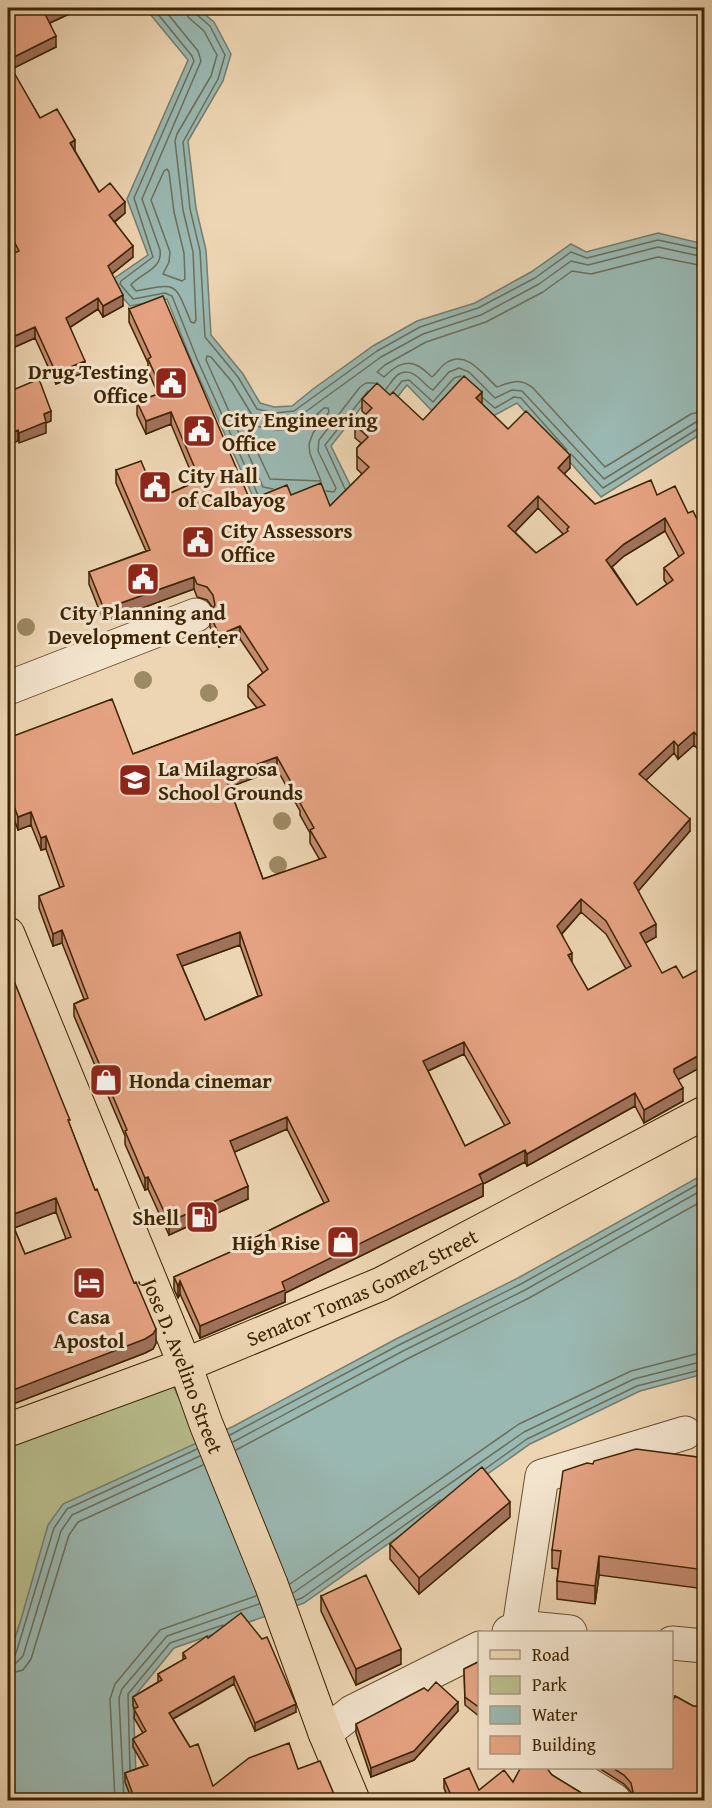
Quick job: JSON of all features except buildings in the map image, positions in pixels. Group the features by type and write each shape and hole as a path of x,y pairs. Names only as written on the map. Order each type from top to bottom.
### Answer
{"main road":[{"name":"Jose D. Avelino Street","path":"8,934 14,973 185,1365 206,1424 294,1644 325,1733 353,1800"},
{"name":"Senator Tomas Gomez Street","path":"8,1430 185,1365 381,1284 705,1113"}],"street":[{"path":"8,688 196,615"},
{"path":"542,1631 514,1630 542,1476 685,1433"},
{"path":"673,1643 705,1646"},
{"path":"325,1733 352,1712 478,1649"},
{"path":"565,1769 614,1800"}],"green space":[{"path":"172,1383 199,1442 20,1623 8,1659 8,1445"}],"water":[{"path":"145,8 197,8 214,22 231,54 223,81 188,141 196,208 206,250 211,335 243,374 260,403 274,407 292,406 373,346 417,321 475,303 531,272 571,244 586,252 658,233 704,244 704,432 601,497 517,403 493,416 459,381 433,412 407,385 387,410 370,396 331,446 361,507 255,501 192,362 167,299 130,306 109,282 148,255 127,199 188,60"},
{"path":"704,1174 704,1374 640,1391 530,1444 304,1603 174,1648 133,1698 137,1800 8,1800 8,1659 48,1525 63,1504 234,1426 396,1339 518,1278"}],"place":[{"name":"Drug Testing Office","path":"171,383"},
{"name":"City Engineering Office","path":"199,431"},
{"name":"City Hall of Calbayog","path":"155,487"},
{"name":"City Assessors Office","path":"198,542"},
{"name":"City Planning and Development Center","path":"143,579"},
{"name":"La Milagrosa School Grounds","path":"135,780"},
{"name":"Honda cinemar","path":"106,1080"},
{"name":"Shell","path":"202,1217"},
{"name":"High Rise","path":"343,1242"},
{"name":"Casa Apostol","path":"89,1283"}]}
